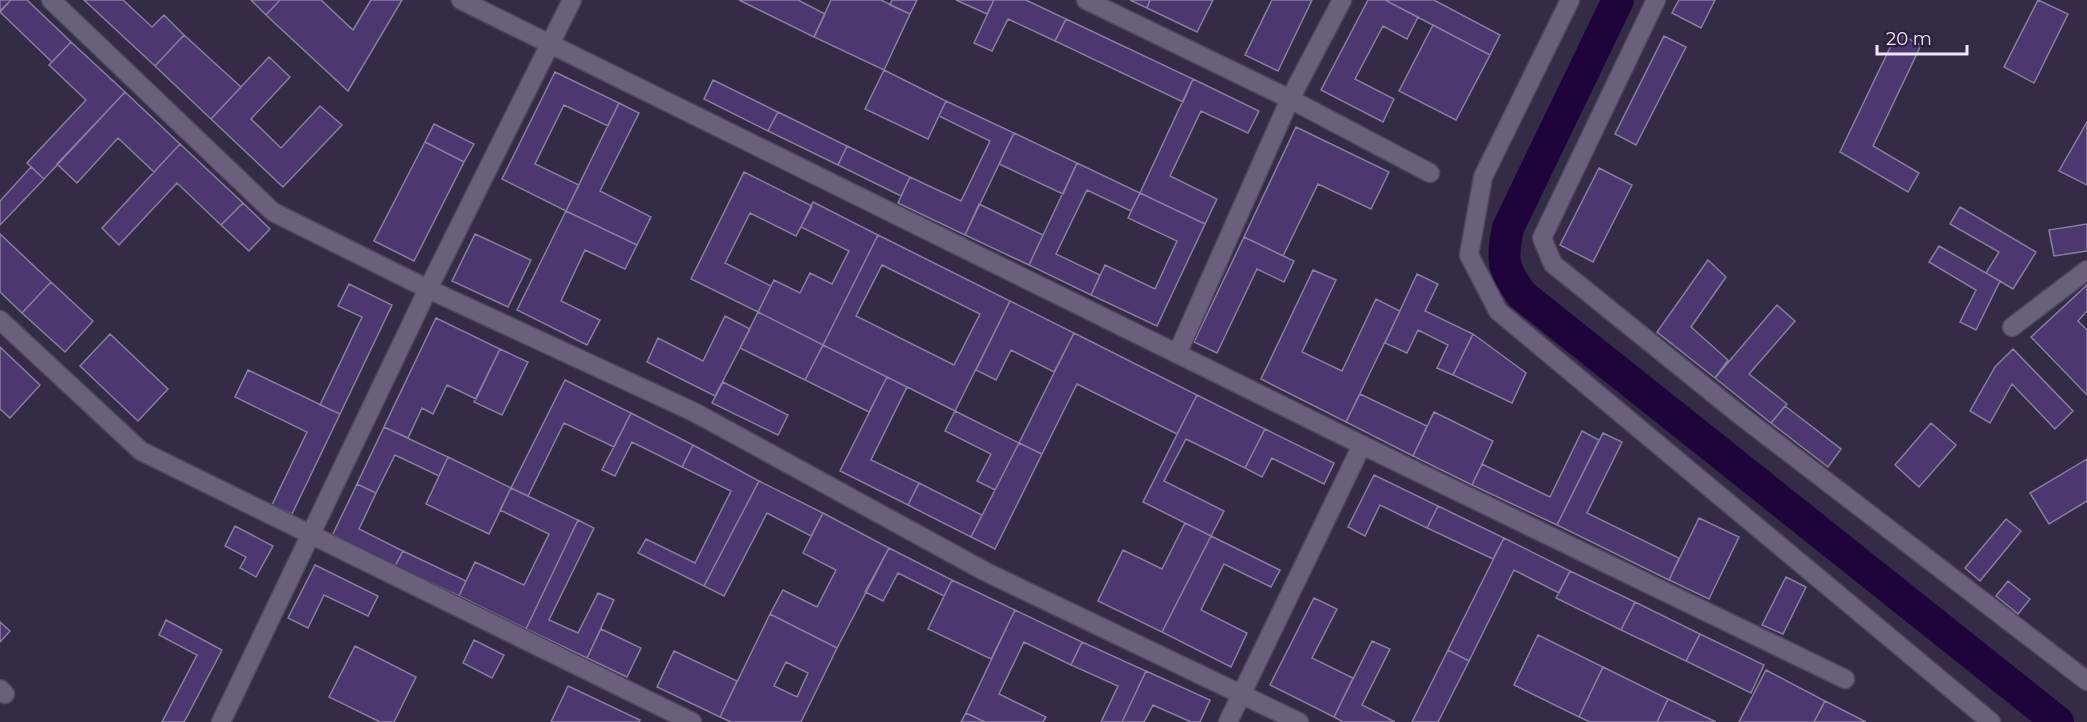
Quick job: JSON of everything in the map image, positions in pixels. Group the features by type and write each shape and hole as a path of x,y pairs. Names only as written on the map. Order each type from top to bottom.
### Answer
{"street":[{"path":"51,0 273,212 428,289 694,412 986,572 1299,722"},
{"path":"461,0 1362,445 1845,680"},
{"path":"221,722 428,289 572,0"},
{"path":"1086,0 1290,99 1430,173"},
{"path":"1177,354 1290,99 1342,0"},
{"path":"1570,0 1484,177 1468,255 1498,311 1991,722"},
{"path":"1656,0 1542,238 1553,264 1740,415 1897,532 2087,681"},
{"path":"2012,327 2087,270"},
{"path":"0,321 141,451 309,536 692,722"},
{"path":"1228,722 1362,445"}],"building":[{"path":"0,0 11,0 0,11"},
{"path":"11,0 27,0 71,42 52,62 0,12"},
{"path":"84,0 123,0 152,27 164,15 184,35 155,66"},
{"path":"251,0 280,0 266,15"},
{"path":"280,0 321,0 353,30 371,0 402,0 348,91 266,15"},
{"path":"739,0 798,0 825,14 814,37"},
{"path":"831,0 881,0 910,14 884,70 814,37"},
{"path":"892,0 917,0 910,14 890,5"},
{"path":"956,0 994,0 987,14"},
{"path":"994,0 1026,0 1066,19 1055,41 1008,19 992,51 974,43"},
{"path":"1130,0 1150,0 1147,8"},
{"path":"1150,0 1213,0 1197,32 1147,8"},
{"path":"1272,0 1312,0 1278,71 1245,55"},
{"path":"1368,0 1385,0 1418,17 1407,39 1383,26 1355,79 1394,99 1383,122 1321,90"},
{"path":"1385,0 1434,0 1500,35 1490,55"},
{"path":"1679,0 1715,0 1701,28 1672,13"},
{"path":"2038,0 2068,14 2034,83 2004,67"},
{"path":"1066,19 1193,79 1183,102 1055,41"},
{"path":"1433,25 1490,55 1456,120 1399,91"},
{"path":"1897,33 1921,45 1873,146 1919,173 1908,192 1840,152"},
{"path":"184,35 241,87 211,119 155,66"},
{"path":"1664,36 1686,47 1636,145 1615,134"},
{"path":"71,42 125,92 44,179 27,163 86,100 49,65"},
{"path":"269,57 290,77 251,119 281,148 320,106 342,125 283,187 211,119"},
{"path":"884,70 946,101 928,139 865,109"},
{"path":"555,72 619,103 608,126 564,105 535,164 579,185 566,211 502,179"},
{"path":"1193,79 1259,111 1248,133 1201,111 1170,176 1217,199 1205,224 1140,193"},
{"path":"713,80 778,112 768,131 704,99"},
{"path":"125,92 180,144 154,172 118,138 77,183 57,164"},
{"path":"946,101 1014,133 965,235 898,203 910,177 961,201 990,141 939,116"},
{"path":"619,103 639,113 600,191 651,217 637,245 566,211"},
{"path":"778,112 847,146 838,165 768,131"},
{"path":"2087,122 2087,185 2059,171"},
{"path":"434,124 474,144 464,162 425,142"},
{"path":"1296,127 1389,172 1371,209 1318,184 1283,256 1244,237"},
{"path":"1014,133 1077,163 1063,194 999,164"},
{"path":"425,142 464,162 414,261 374,241"},
{"path":"180,144 243,203 221,225 177,183 119,245 102,228"},
{"path":"847,146 910,177 901,196 838,165"},
{"path":"1077,163 1140,193 1131,211 1087,190 1056,254 1100,275 1091,295 1029,265"},
{"path":"31,167 44,179 0,225 0,201"},
{"path":"1599,168 1632,185 1593,262 1560,245"},
{"path":"744,172 812,206 796,236 750,213 725,263 771,286 758,312 691,279"},
{"path":"1140,193 1205,224 1157,326 1091,295 1105,265 1155,289 1177,241 1128,218"},
{"path":"813,202 878,235 823,345 758,312 774,280 800,293 810,273 832,284 849,251 801,227"},
{"path":"243,203 270,229 249,251 221,225"},
{"path":"979,204 1043,235 1029,265 965,235"},
{"path":"1960,207 2036,252 2013,289 1986,273 1999,252 1950,224"},
{"path":"566,211 637,245 625,269 585,250 561,301 600,320 587,345 517,310"},
{"path":"2087,224 2087,251 2054,256 2049,230"},
{"path":"0,234 51,282 22,313 0,292"},
{"path":"475,234 531,260 508,307 452,281"},
{"path":"878,235 1010,301 955,411 823,345","holes":["882,265 980,314 954,365 856,316"]},
{"path":"1244,237 1294,261 1284,282 1257,269 1217,353 1194,342"},
{"path":"1939,246 2000,281 1976,330 1960,322 1976,290 1929,262"},
{"path":"1708,260 1726,277 1691,327 1728,360 1715,378 1657,332"},
{"path":"1313,270 1336,280 1302,352 1342,371 1376,299 1400,311 1346,422 1261,379"},
{"path":"1417,274 1438,284 1425,311 1473,334 1453,375 1437,368 1448,345 1418,330 1407,353 1385,343"},
{"path":"51,282 93,321 65,352 22,313"},
{"path":"349,284 392,305 340,414 320,405 362,317 338,306"},
{"path":"2087,285 2087,311 2078,321 2087,330 2087,395 2031,337"},
{"path":"1010,301 1074,333 1054,372 1011,350 996,380 976,370"},
{"path":"1777,305 1795,321 1749,374 1787,404 1771,423 1715,378"},
{"path":"758,312 823,345 805,380 740,348"},
{"path":"725,316 750,329 715,396 647,362 658,338 703,361"},
{"path":"436,318 500,349 476,399 447,385 433,414 422,408 408,438 384,427"},
{"path":"1074,333 1197,395 1177,434 1077,384 1042,454 1019,443"},
{"path":"110,334 168,389 138,421 80,366"},
{"path":"1473,334 1526,373 1512,403 1453,375"},
{"path":"823,345 887,377 869,412 805,380"},
{"path":"0,347 40,385 10,418 0,409"},
{"path":"500,349 528,362 502,415 474,402"},
{"path":"2013,349 2073,411 2055,429 2012,384 1990,423 1970,411 1995,367"},
{"path":"248,370 340,414 292,514 272,505 307,432 235,397"},
{"path":"887,377 907,387 871,460 919,483 908,505 840,471"},
{"path":"565,380 631,413 614,447 564,423 528,496 511,488"},
{"path":"723,382 788,415 778,435 712,403"},
{"path":"1360,394 1427,426 1413,456 1346,422"},
{"path":"1197,395 1265,429 1245,468 1186,439 1164,481 1224,511 1211,536 1143,502"},
{"path":"1785,406 1841,449 1828,467 1771,423"},
{"path":"955,411 1019,443 995,490 977,481 991,454 945,431"},
{"path":"1434,412 1493,441 1472,485 1413,456"},
{"path":"631,413 693,445 682,467 632,442 615,476 602,470"},
{"path":"1931,423 1956,445 1919,487 1895,465"},
{"path":"384,427 448,457 439,476 395,455 376,493 357,484"},
{"path":"1265,429 1334,463 1324,484 1272,458 1262,477 1245,468"},
{"path":"1582,431 1599,440 1557,525 1472,485 1482,464 1550,497"},
{"path":"1603,433 1622,442 1587,513 1679,558 1669,580 1557,525"},
{"path":"1019,443 1042,454 995,549 971,537"},
{"path":"693,445 759,481 704,586 638,553 646,539 695,563 731,491 682,467"},
{"path":"448,457 511,488 489,534 426,504"},
{"path":"2087,459 2087,501 2049,524 2030,493"},
{"path":"1374,475 1438,506 1427,528 1380,505 1365,536 1348,527"},
{"path":"759,481 823,513 811,536 767,513 724,596 704,586"},
{"path":"919,483 982,515 971,537 908,505"},
{"path":"357,484 376,493 359,529 403,551 395,566 332,536"},
{"path":"511,488 578,520 526,629 459,596 475,562 524,585 549,534 500,510"},
{"path":"1438,506 1504,538 1493,559 1427,528"},
{"path":"823,513 889,548 837,648 770,614 783,590 817,607 836,570 803,553"},
{"path":"1699,518 1739,537 1709,599 1669,580"},
{"path":"2006,519 2021,531 1980,581 1965,568"},
{"path":"578,520 594,528 549,620 578,633 598,593 614,600 587,658 526,629"},
{"path":"1185,523 1211,536 1162,632 1098,601 1123,550 1162,569"},
{"path":"235,526 273,546 256,577 240,568 246,557 225,546"},
{"path":"1211,536 1280,570 1271,587 1224,564 1201,610 1247,633 1231,667 1162,632"},
{"path":"1504,538 1570,571 1559,593 1514,570 1469,661 1448,650"},
{"path":"889,548 952,580 944,596 898,573 883,601 865,592"},
{"path":"403,551 466,581 459,596 395,566"},
{"path":"315,565 378,596 368,616 324,595 308,628 288,618"},
{"path":"1570,571 1635,602 1621,630 1556,598"},
{"path":"1786,577 1806,587 1783,634 1762,625"},
{"path":"952,580 1015,610 991,659 928,629"},
{"path":"2008,581 2030,599 2018,614 1996,596"},
{"path":"1314,598 1337,609 1312,658 1353,678 1334,717 1270,685"},
{"path":"1635,602 1700,634 1686,661 1621,630"},
{"path":"1015,610 1082,642 1071,665 1024,642 999,694 1046,717 1043,722 985,722 966,713"},
{"path":"770,614 837,648 801,722 731,722 720,717","holes":["786,662 808,673 797,697 774,686"]},
{"path":"166,620 222,650 184,722 162,722 197,655 159,635"},
{"path":"0,622 10,631 0,642"},
{"path":"601,629 641,648 627,677 587,658"},
{"path":"1700,634 1764,665 1751,693 1686,661"},
{"path":"1538,635 1603,667 1579,717 1514,685"},
{"path":"474,640 504,655 492,678 463,663"},
{"path":"1372,641 1390,649 1362,705 1395,722 1343,722 1334,717"},
{"path":"1082,642 1146,671 1122,722 1101,722 1118,686 1071,665"},
{"path":"355,646 416,677 394,722 380,722 329,697"},
{"path":"1448,650 1469,661 1438,722 1412,722"},
{"path":"674,651 737,681 720,717 657,687"},
{"path":"1603,667 1668,699 1657,722 1590,722 1579,717"},
{"path":"1766,670 1825,701 1814,722 1739,722"},
{"path":"1146,671 1210,700 1200,722 1191,722 1153,705 1144,722 1122,722"},
{"path":"568,686 640,720 639,722 551,722"},
{"path":"1668,699 1716,722 1657,722"},
{"path":"1825,701 1866,722 1814,722"},
{"path":"966,713 985,722 961,722"}],"waterway":[{"path":"1618,0 1508,228 1504,256 1511,278 1522,295 2058,722"}]}
